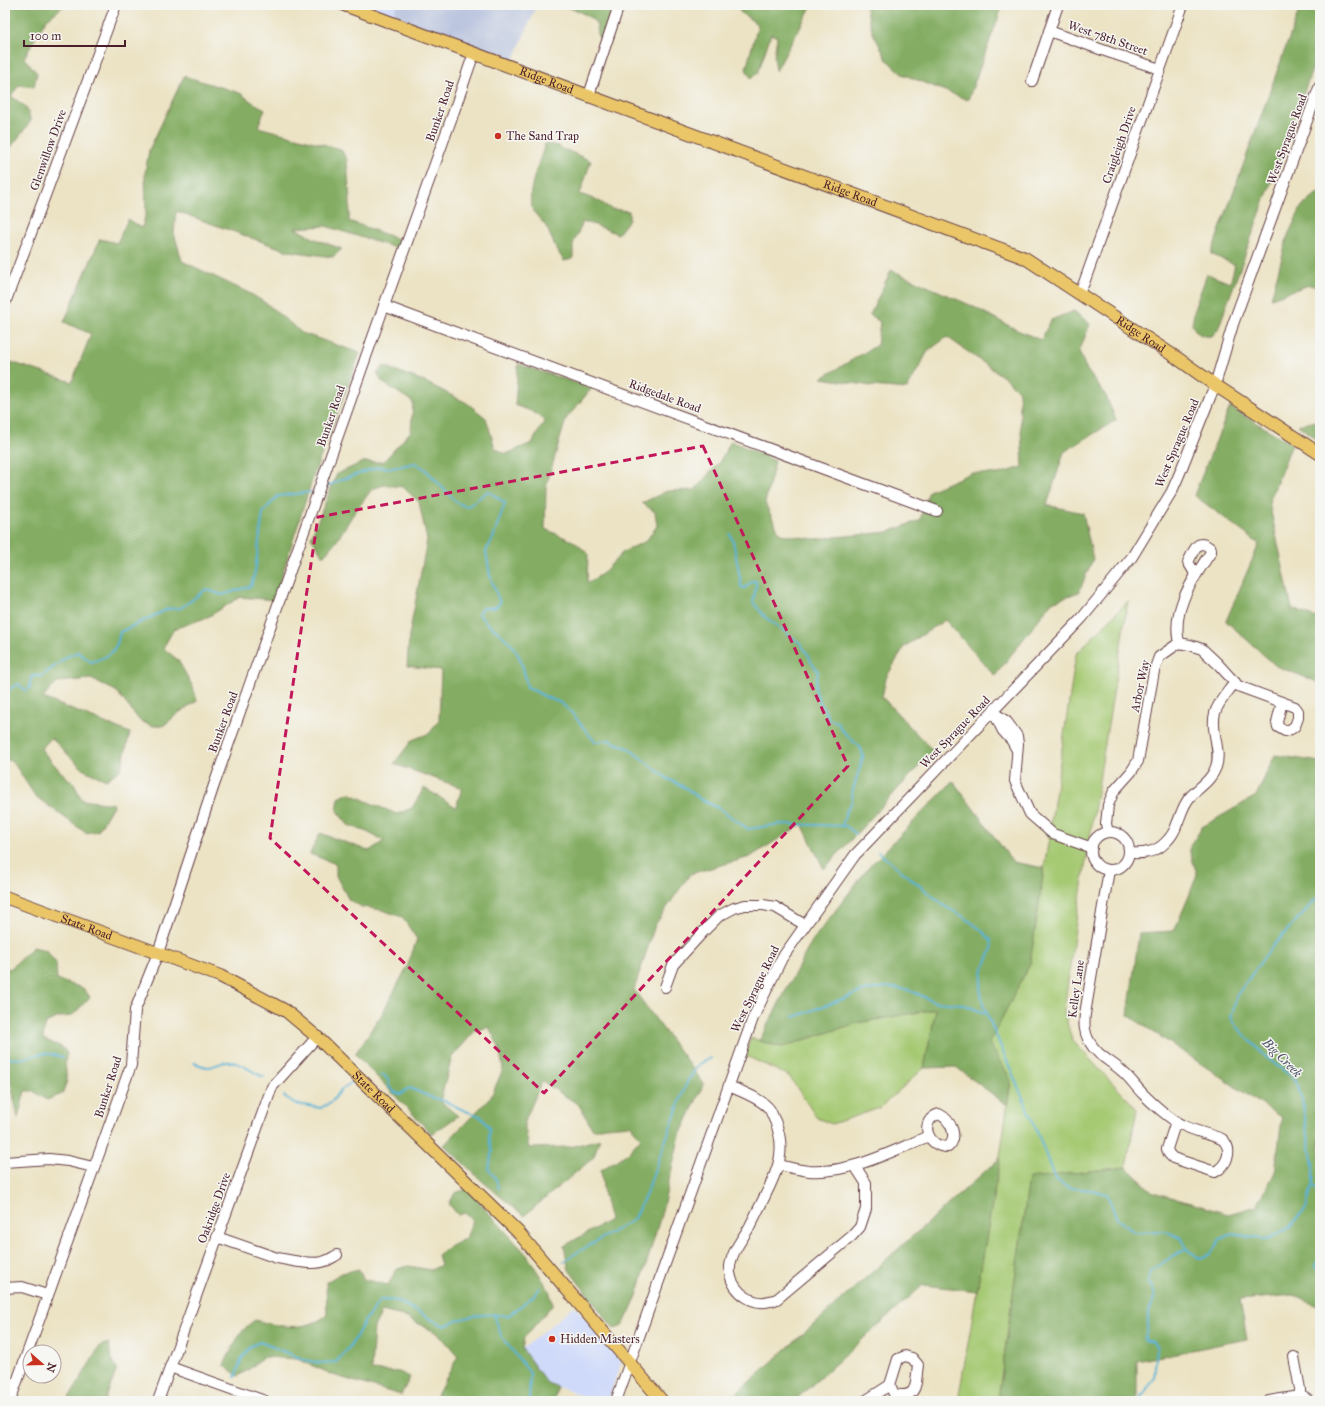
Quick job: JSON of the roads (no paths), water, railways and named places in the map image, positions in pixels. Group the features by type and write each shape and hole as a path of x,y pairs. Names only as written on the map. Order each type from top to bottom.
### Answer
{"main road":[{"name":"Ridge Road","path":"344,5 1025,258 1320,454"},
{"name":"State Road","path":"5,897 220,976 248,989 286,1011 317,1037 518,1232 662,1401"}],"street":[{"name":"Glenwillow Drive","path":"5,303 116,5"},
{"path":"589,95 619,5"},
{"path":"1032,81 1058,5"},
{"name":"Craigleigh Drive","path":"1079,293 1084,284 1183,5"},
{"name":"West 78th Street","path":"1049,31 1111,54 1160,69"},
{"name":"Bunker Road","path":"10,1401 131,1065 135,1010 158,953 221,766 474,53"},
{"name":"West Sprague Road","path":"616,1401 728,1086 756,1012 782,958 855,855 1082,618 1132,556 1174,486 1215,385 1233,324 1320,85"},
{"name":"Ridgedale Road","path":"384,306 937,511"},
{"path":"1196,574 1184,599 1177,619 1176,633 1179,643 1202,649 1238,686 1282,702"},
{"name":"Arbor Way","path":"1108,832 1106,824 1108,805 1114,791 1131,772 1138,761 1154,671 1159,657 1179,643"},
{"path":"1129,853 1148,852 1160,847 1172,836 1183,807 1190,797 1208,781 1216,767 1218,753 1214,730 1214,715 1217,708 1235,682"},
{"path":"993,712 1007,722 1016,736 1018,744 1015,781 1030,814 1053,834 1092,848"},
{"path":"1108,832 1114,832 1124,837 1129,848 1129,853 1124,864 1120,867 1108,870 1097,865 1092,854 1092,848 1097,837 1108,832"},
{"name":"Kelley Lane","path":"1108,870 1085,1014 1085,1032 1089,1042 1101,1056 1113,1063 1144,1095 1176,1121 1222,1139 1227,1144 1228,1150 1227,1160 1222,1168 1215,1172 1173,1158 1169,1154 1167,1149 1176,1121"},
{"path":"665,987 673,965 704,930 719,916 734,908 745,905 775,907 805,925"},
{"name":"Oakridge Drive","path":"158,1401 272,1087 317,1037"},
{"path":"728,1086 750,1094 770,1109 780,1132 781,1150 779,1165 750,1226 731,1260 730,1272 733,1284 742,1295 749,1300 765,1304 778,1300 852,1236 860,1227 866,1209 866,1183 854,1166"},
{"path":"779,1165 808,1171 821,1171 854,1166 929,1136"},
{"path":"5,1162 49,1159 68,1161 94,1168"},
{"path":"218,1234 286,1255 320,1257 337,1255 325,1261 315,1263 287,1260 277,1258 218,1234"},
{"path":"5,1288 22,1287 47,1295"},
{"path":"1269,1401 1304,1398 1300,1389 1294,1357"},
{"path":"170,1367 265,1401"},
{"path":"865,1401 890,1385"}],"waterway":[{"path":"325,487 343,479 379,467 392,468 415,463 425,469 456,502 467,507 488,491 505,503 493,538 486,551 490,576 500,603 494,608 482,608 479,614 487,624 504,637 515,649 524,670 527,687 561,703 571,712 595,742 608,740 628,748 668,779 686,788 700,799 720,809 748,829 781,824 846,826 856,834"},
{"path":"5,692 18,684 26,691 30,688 32,676 42,676 68,656 78,652 91,662 107,656 117,644 120,632 168,609 181,608 206,589 222,595 251,586 255,572 263,512 278,496 312,492"},
{"path":"730,534 733,541 741,587 745,588 752,581 756,581 753,602 765,617 800,643 818,671 815,688 819,700 830,720 839,724 840,728 859,746 862,751 863,757 852,793 852,801 846,812 842,826"},
{"name":"Big Creek","path":"878,852 946,907 964,917 980,929 991,940 992,949 983,969 980,989 984,1007 1039,1136 1055,1180 1070,1188 1092,1190 1107,1194 1117,1219 1134,1232 1165,1231 1181,1238 1190,1253 1200,1258 1211,1254 1220,1239 1234,1233 1248,1237 1267,1239 1289,1228 1306,1208 1313,1184 1313,1165 1302,1100 1296,1080 1267,1058 1239,1029 1231,1017 1237,995 1270,949 1320,895"},
{"path":"794,1017 864,991 886,987 909,990 935,1002 962,1004 987,1014"},
{"path":"5,1057 19,1059 46,1053 63,1057"},
{"path":"564,1262 571,1256 633,1220 646,1194 687,1082 699,1064 711,1058"},
{"path":"194,1063 209,1067 223,1062 233,1062 264,1077"},
{"path":"380,1075 384,1075 388,1080 389,1087 396,1093 401,1094 410,1088 480,1116 490,1128 489,1137 492,1151 489,1169 496,1179 498,1188"},
{"path":"284,1096 296,1104 321,1108 332,1101 341,1090 353,1081"},
{"path":"1313,1186 1318,1190 1320,1196"},
{"path":"1141,1401 1141,1396 1144,1394 1154,1377 1157,1348 1153,1342 1144,1340 1148,1327 1148,1312 1155,1296 1152,1287 1148,1283 1150,1271 1187,1249"},
{"path":"1320,1259 1317,1261 1316,1266 1320,1270"},
{"path":"235,1377 242,1358 251,1346 260,1342 305,1360 320,1363 336,1362 352,1344 364,1322 380,1300 396,1301 445,1326 468,1317 492,1314 508,1316 532,1297 540,1288"},
{"path":"494,1314 501,1336 530,1373 529,1401"}],"place":[{"name":"The Sand Trap","path":"498,136"},
{"name":"Hidden Masters","path":"552,1339"}]}
